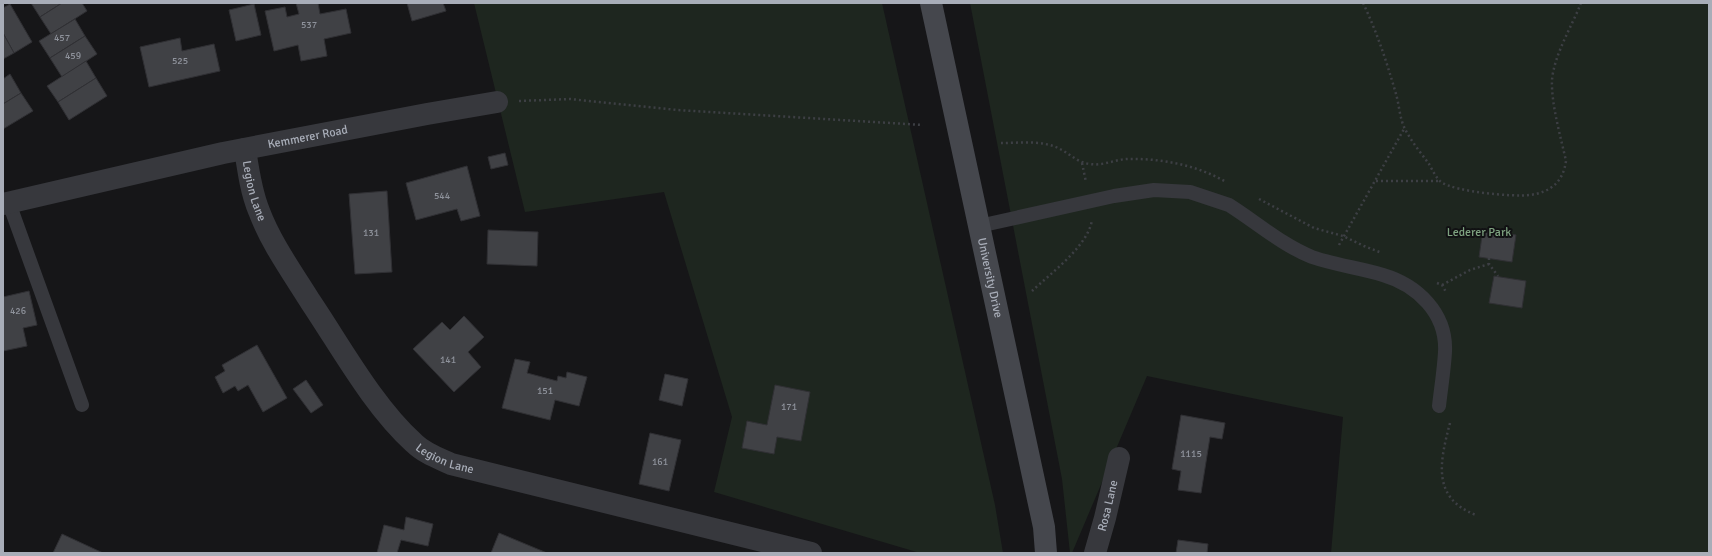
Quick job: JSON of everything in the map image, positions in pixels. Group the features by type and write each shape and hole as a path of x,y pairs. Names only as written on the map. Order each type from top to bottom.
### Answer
{"main road":[{"name":"University Drive","path":"931,3 1044,527 1046,553"}],"street":[{"name":"Kemmerer Road","path":"6,203 245,149 497,102"},
{"name":"Legion Lane","path":"245,149 249,174 259,211 286,263 340,348 386,413 414,444 432,456 451,464 811,553"},
{"name":"Rosa Lane","path":"1094,553 1105,518 1119,458"}],"lane":[{"path":"979,226 1138,191 1169,190 1190,192 1229,205 1287,244 1311,256 1331,263 1394,278 1420,294 1439,319 1444,341 1445,351 1439,406"},
{"path":"6,203 82,405"}],"path":[{"path":"1363,3 1383,52 1401,110 1404,128 1440,181"},
{"path":"1376,181 1440,181 1467,190 1521,196 1541,193 1556,185 1562,178 1566,161 1552,91 1552,79 1559,54 1582,3"},
{"path":"497,102 570,99 677,110 923,124"},
{"path":"1331,263 1344,236 1376,181 1404,128"},
{"path":"1032,291 1064,262 1086,236 1092,222 1091,201 1082,163"},
{"path":"1489,258 1489,264 1498,276"},
{"path":"1442,285 1470,270 1489,264"}],"green space":[{"path":"474,3 882,3 995,505 1003,553 920,553 714,492 732,417 664,192 525,212"},
{"name":"Lederer Park","path":"970,3 1709,3 1709,553 1331,553 1343,417 1147,376 1072,553 1070,553 1062,479"}],"building":[{"path":"31,3 62,3 40,17"},
{"path":"62,3 82,3 87,11 51,34 40,17"},
{"path":"296,3 318,3 320,14 346,9 351,33 324,39 327,56 301,61 298,45 274,51 265,11 285,7 287,17 299,14"},
{"path":"407,3 443,3 446,11 412,21"},
{"path":"10,4 32,42 14,53 3,33 3,8"},
{"path":"254,4 261,35 236,41 229,10"},
{"path":"75,19 85,36 50,58 39,41"},
{"path":"3,33 14,53 3,59"},
{"path":"85,36 97,54 62,77 50,58"},
{"path":"180,38 182,51 214,44 220,71 149,87 140,47"},
{"path":"86,61 96,78 58,102 47,86"},
{"path":"10,74 21,93 3,104 3,79"},
{"path":"96,78 107,96 69,120 58,102"},
{"path":"21,93 33,111 3,129 3,104"},
{"path":"505,153 508,165 491,169 488,157"},
{"path":"467,166 480,216 461,221 457,209 416,220 406,183"},
{"path":"387,191 392,272 355,274 349,194"},
{"path":"1483,229 1516,235 1512,262 1479,257"},
{"path":"488,230 538,232 537,266 487,264"},
{"path":"1494,276 1526,281 1522,308 1489,303"},
{"path":"29,291 37,325 23,328 27,346 3,351 3,297"},
{"path":"464,316 484,337 468,352 481,367 454,392 413,349 442,322 450,330"},
{"path":"257,345 287,398 263,412 248,385 238,391 235,386 223,393 215,377 225,371 222,365"},
{"path":"515,359 530,362 527,373 557,381 558,376 566,378 567,372 587,377 579,406 555,400 550,420 502,408"},
{"path":"665,374 688,379 682,406 659,400"},
{"path":"306,380 323,405 311,413 293,389"},
{"path":"775,385 810,392 801,441 777,437 774,454 742,448 747,421 767,425"},
{"path":"1181,415 1225,423 1222,439 1210,437 1201,493 1178,490 1181,471 1172,469"},
{"path":"650,433 681,440 669,491 639,484"},
{"path":"406,517 433,524 428,546 401,540 397,553 377,553 384,525 404,530"},
{"path":"499,533 547,553 491,553"},
{"path":"62,534 103,553 53,553"},
{"path":"1178,540 1208,544 1207,553 1176,553"}]}
